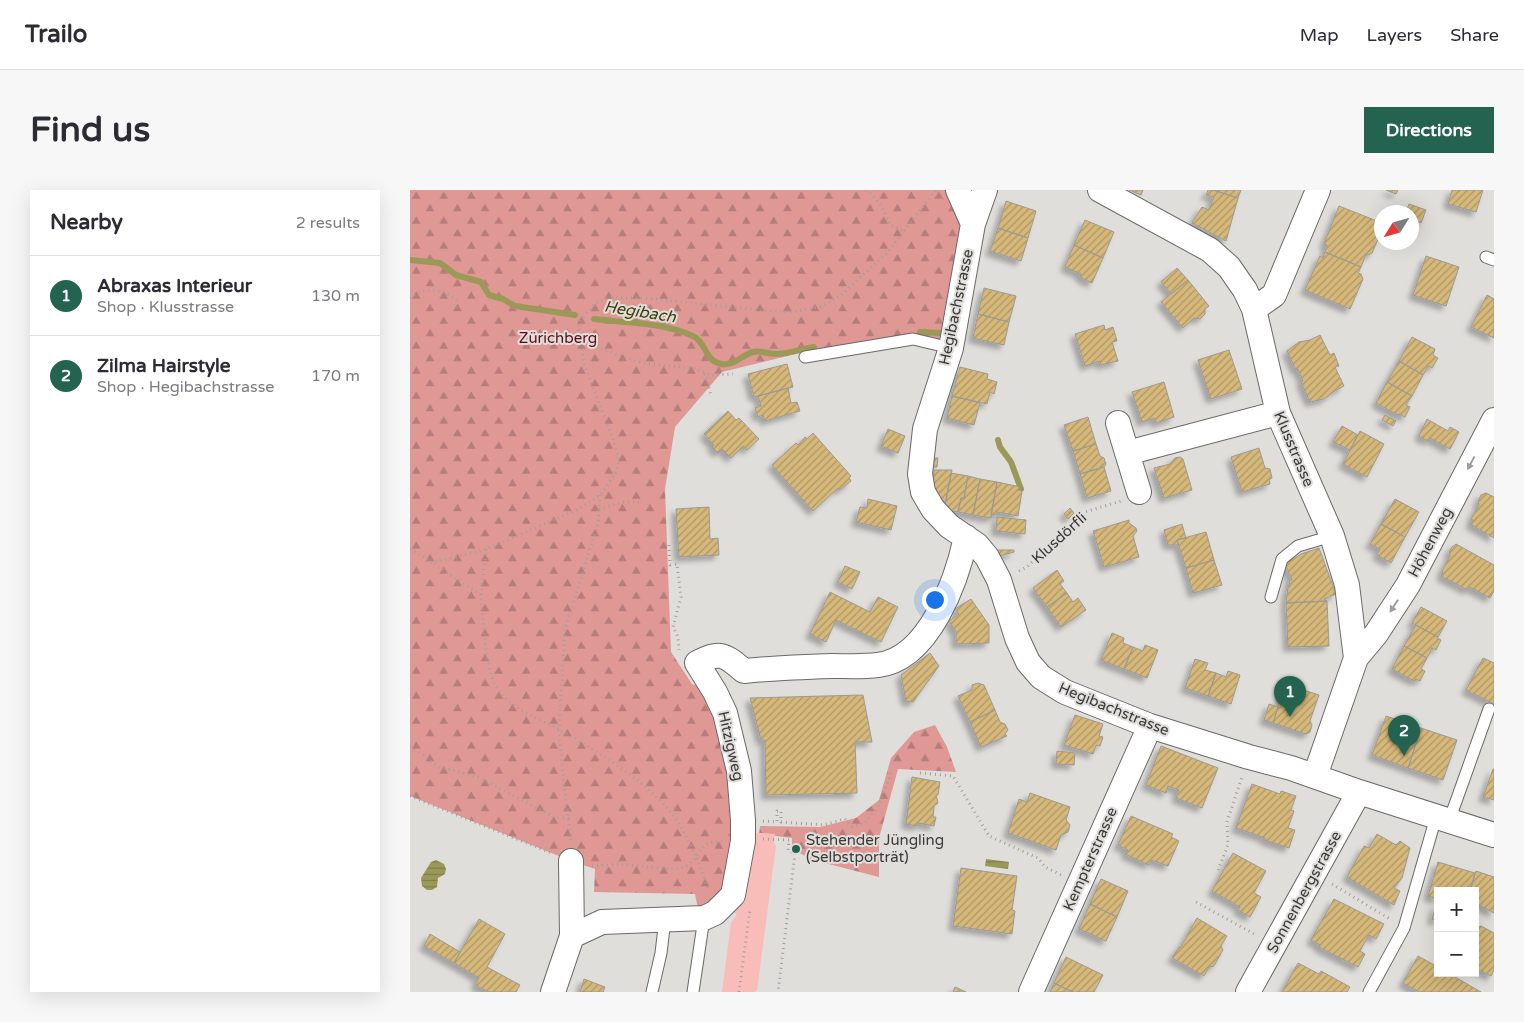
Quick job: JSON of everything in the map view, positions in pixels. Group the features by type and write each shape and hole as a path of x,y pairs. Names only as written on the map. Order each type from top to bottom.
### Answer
{"street":[{"path":"958,190 973,224"},
{"name":"Hegibachstrasse","path":"985,190 973,224 951,348 924,429 920,474 923,492 933,509 950,526 977,545 987,557 999,580 1028,662 1041,677 1066,692 1150,726 1291,768 1494,835"},
{"name":"Klusstrasse","path":"1100,190 1210,250 1229,268 1245,290 1254,308 1278,413 1332,536 1347,585 1356,658 1315,776"},
{"path":"1254,308 1274,295 1318,190"},
{"path":"1128,453 1278,413"},
{"name":"Höhenweg","path":"1356,658 1376,634 1408,584 1494,420"},
{"path":"1118,423 1140,492"},
{"name":"Hitzigweg","path":"713,913 733,895 743,841 743,820 739,771 725,713 715,692 697,663 716,654 744,671 879,665 896,660 912,648 926,632 945,603 962,558 966,537"},
{"name":"Kempterstrasse","path":"1031,992 1150,726"},
{"name":"Sonnenbergstrasse","path":"1248,992 1359,792"},
{"path":"553,992 572,936 571,861"},
{"path":"572,936 602,922 664,919 713,913"}],"lane":[{"path":"805,357 914,339 951,348"},
{"path":"1271,596 1282,558 1298,546 1332,536"},
{"path":"1369,992 1404,928 1442,819 1489,709"},
{"path":"693,992 713,913"},
{"path":"652,992 661,953 664,919"}],"path":[{"path":"866,190 873,196 886,214 890,225 905,232"},
{"path":"433,564 486,549 577,510 600,495 617,471 619,458 584,364 578,328 580,321 596,303 608,298 645,298 791,312 820,307 840,296 887,253 936,190"},
{"path":"410,298 423,292 440,290 457,300"},
{"path":"578,328 608,352 649,364 683,366 701,372 706,375 711,396"},
{"path":"701,372 719,376 733,374"},
{"name":"Klusdörfli","path":"999,580 1027,567 1085,512 1140,492"},
{"path":"571,861 570,819 563,776 559,730 565,629 598,524 600,495"},
{"path":"599,509 623,502 643,502"},
{"path":"669,545 670,565 677,564 681,597 673,627 678,637 680,656"},
{"path":"410,549 481,595"},
{"path":"486,549 481,595 490,674 498,690 518,708 559,730 638,781 663,804 680,827 696,854 714,902 713,913"},
{"path":"410,747 440,767 478,778 554,817 570,819"},
{"path":"1218,870 1228,846 1227,822 1249,757"},
{"path":"775,822 777,822 777,812 781,811 781,822 823,824 845,819 852,827 865,823 878,806 892,771"},
{"path":"920,773 953,776 989,836 1038,858 1045,867 1079,884"},
{"path":"410,796 585,866 618,864 671,869 689,864 700,848 711,842 719,841"},
{"path":"760,839 789,840 788,851 795,853 778,992"},
{"path":"1329,882 1390,918 1390,935 1398,939"},
{"path":"1196,902 1260,938"},
{"path":"739,992 751,904"}],"green space":[{"name":"Zürichberg","path":"410,190 947,190 961,216 963,250 945,341 808,351 722,372 675,427 665,489 671,652 692,684 715,692 734,806 731,869 727,887 715,903 698,909 695,894 594,892 595,869 410,796"},
{"path":"935,725 947,747 956,772 898,769 879,838 879,877 813,860 792,849 792,838 759,834 760,826 820,827 856,818 879,800 891,758 914,732"}],"shaded area":[{"path":"749,832 775,834 774,843 776,846 757,991 722,992 731,923 737,914 730,909"},
{"path":"986,859 1009,862 1008,869 985,866"},
{"path":"436,860 444,864 445,874 438,878 437,887 427,890 422,886 421,878 431,862"}],"building":[{"path":"1129,190 1143,190 1141,195"},
{"path":"1208,190 1238,198 1226,241 1192,223 1202,207 1209,210 1214,197 1206,195"},
{"path":"1213,190 1241,190 1238,198"},
{"path":"1386,190 1398,190 1396,194"},
{"path":"1452,190 1483,190 1476,212 1448,204"},
{"path":"1006,201 1036,211 1028,238 998,228"},
{"path":"1339,206 1374,220 1374,248 1372,253 1366,254 1361,267 1325,252 1327,245 1324,244"},
{"path":"1419,208 1426,210 1421,223 1419,222"},
{"path":"1085,220 1114,232 1103,258 1074,245"},
{"path":"998,228 1028,238 1021,261 990,251"},
{"path":"1074,245 1103,258 1092,283 1080,277 1081,274 1065,267"},
{"path":"1325,252 1361,267 1358,273 1361,274 1363,279 1350,309 1305,290 1320,256 1323,258"},
{"path":"1426,256 1459,267 1446,306 1413,295"},
{"path":"1177,268 1188,280 1171,294 1161,282"},
{"path":"1188,280 1209,306 1205,309 1205,314 1200,319 1194,318 1183,328 1161,302"},
{"path":"984,288 1016,296 1009,322 978,314"},
{"path":"1487,295 1494,299 1494,338 1471,327"},
{"path":"978,314 1009,322 1004,345 973,338"},
{"path":"1104,325 1105,330 1113,327 1117,341 1112,342 1118,361 1101,365 1100,361 1085,366 1075,334"},
{"path":"1320,335 1330,355 1334,353 1339,366 1335,367 1344,386 1324,399 1310,402 1301,382 1303,381 1298,369 1296,370 1287,351 1299,342 1310,340"},
{"path":"1412,337 1435,349 1433,355 1438,358 1432,368 1428,366 1423,375 1399,361"},
{"path":"1229,350 1242,389 1211,399 1198,360"},
{"path":"1399,361 1423,375 1412,396 1387,382"},
{"path":"787,364 793,387 754,397 748,374"},
{"path":"960,367 988,374 987,379 997,382 994,394 990,392 987,404 952,396"},
{"path":"1164,382 1174,417 1156,423 1155,418 1142,422 1132,392"},
{"path":"1387,382 1412,396 1406,405 1410,407 1405,417 1376,403"},
{"path":"788,388 791,403 797,402 800,411 765,421 763,415 758,417 755,408 761,406 758,396"},
{"path":"952,396 980,403 974,425 947,418"},
{"path":"728,411 736,420 739,418 759,439 747,450 743,446 731,458 722,449 718,453 712,447 714,445 704,434"},
{"path":"1385,415 1396,421 1393,426 1382,420"},
{"path":"1088,417 1096,444 1073,451 1064,425"},
{"path":"1427,419 1448,431 1450,427 1459,432 1450,449 1430,438 1428,441 1419,436"},
{"path":"1342,426 1358,435 1350,450 1333,442"},
{"path":"888,429 905,436 898,453 881,446"},
{"path":"1360,431 1384,444 1367,477 1343,464"},
{"path":"813,433 851,476 849,478 851,481 840,490 838,488 813,511 772,465 796,443 798,445 805,437 807,439"},
{"path":"1096,444 1100,456 1104,458 1106,464 1104,467 1080,474 1073,451"},
{"path":"1259,448 1265,468 1270,469 1272,478 1269,480 1270,484 1242,492 1231,457"},
{"path":"1180,457 1183,459 1192,490 1164,498 1154,468 1170,464 1175,458"},
{"path":"930,458 938,458 937,467 930,467"},
{"path":"1104,467 1111,491 1087,498 1080,474"},
{"path":"934,470 952,470 946,501 933,501"},
{"path":"951,473 968,476 964,498 961,498 958,512 944,510"},
{"path":"968,476 980,479 973,515 958,512 961,498 964,498"},
{"path":"980,479 997,482 991,518 973,515"},
{"path":"997,482 1019,487 1018,490 1022,491 1018,516 997,512 997,515 991,514"},
{"path":"1486,493 1494,497 1494,538 1470,524 1479,505 1478,501 1481,495"},
{"path":"868,499 897,506 891,530 856,522 860,507 867,508"},
{"path":"1395,499 1419,512 1405,537 1381,524"},
{"path":"709,507 710,539 718,538 719,555 679,557 676,509"},
{"path":"1070,508 1074,513 1068,519 1064,514"},
{"path":"997,517 1026,520 1025,534 996,531"},
{"path":"1129,520 1129,523 1137,531 1133,536 1139,557 1104,567 1093,531"},
{"path":"1182,524 1186,538 1177,540 1178,545 1168,545 1164,530"},
{"path":"1381,524 1405,537 1391,563 1377,555 1380,549 1370,544"},
{"path":"1206,532 1214,560 1186,568 1177,540"},
{"path":"1456,544 1494,565 1494,591 1490,598 1470,587 1468,590 1441,576 1450,556 1449,552"},
{"path":"1319,548 1336,594 1324,599 1327,601 1286,603 1288,587 1290,586 1289,580 1292,580 1285,564 1301,554"},
{"path":"996,550 1014,550 1014,552 1000,556"},
{"path":"1214,560 1222,585 1193,593 1186,568"},
{"path":"845,566 860,572 852,589 838,582"},
{"path":"1057,570 1064,581 1060,584 1067,593 1047,607 1033,588"},
{"path":"830,592 870,612 878,597 898,607 881,642 836,620 826,642 810,634"},
{"path":"1067,593 1073,602 1078,598 1086,610 1061,627 1047,607"},
{"path":"971,599 989,625 989,643 956,644 956,632 949,621 959,614 955,609"},
{"path":"1327,601 1329,646 1288,647 1286,603"},
{"path":"1421,607 1447,621 1438,637 1412,623"},
{"path":"1416,625 1441,640 1436,650 1432,648 1427,658 1404,646"},
{"path":"1112,633 1124,638 1123,643 1133,647 1124,669 1101,660"},
{"path":"1145,645 1158,650 1147,678 1124,669 1133,647 1143,651"},
{"path":"1404,646 1427,658 1421,669 1425,671 1420,681 1416,679 1414,681 1392,669"},
{"path":"930,653 939,666 913,702 906,701 901,675"},
{"path":"1483,658 1494,663 1494,704 1466,690"},
{"path":"1195,659 1208,663 1205,670 1216,673 1208,696 1185,688"},
{"path":"1228,671 1240,675 1231,704 1208,696 1216,673 1226,677"},
{"path":"978,683 984,685 995,710 970,722 958,696 972,690 972,685"},
{"path":"1285,684 1319,695 1310,721 1312,725 1310,732 1306,734 1273,723"},
{"path":"863,695 872,742 855,742 857,793 766,795 765,740 761,740 750,698"},
{"path":"1269,704 1278,707 1273,723 1264,720"},
{"path":"995,710 1000,722 1005,724 1008,730 1005,734 1007,736 981,747 970,722"},
{"path":"1075,715 1103,724 1099,736 1103,737 1100,746 1096,745 1093,754 1064,745"},
{"path":"1386,716 1421,728 1408,768 1372,755"},
{"path":"1421,728 1457,740 1443,780 1408,768"},
{"path":"1161,746 1218,768 1202,808 1176,798 1179,790 1168,786 1166,793 1146,785"},
{"path":"1057,751 1075,753 1074,765 1056,764"},
{"path":"1494,769 1494,800 1483,797"},
{"path":"912,777 940,782 938,795 936,795 938,803 934,806 933,817 936,817 934,826 918,823 918,826 906,824"},
{"path":"1252,784 1280,794 1281,791 1296,796 1291,810 1294,811 1288,828 1295,830 1289,848 1236,828"},
{"path":"1030,793 1070,807 1066,820 1070,825 1069,829 1068,832 1061,835 1056,850 1008,833 1019,799 1027,802"},
{"path":"1131,816 1173,834 1171,837 1179,841 1168,866 1151,860 1149,865 1125,854 1128,850 1118,845"},
{"path":"1377,834 1396,845 1400,841 1410,848 1402,878 1394,888 1400,891 1394,905 1347,877 1364,846 1369,848"},
{"path":"1233,853 1266,871 1254,893 1261,897 1250,917 1238,910 1240,907 1212,891"},
{"path":"1438,862 1475,873 1471,887 1434,887 1434,898 1428,896"},
{"path":"961,868 1017,876 1012,910 1015,911 1012,934 953,926"},
{"path":"1476,871 1494,877 1494,913 1479,905 1479,887 1471,887"},
{"path":"1101,879 1128,891 1117,917 1090,904"},
{"path":"1334,899 1384,924 1376,939 1369,935 1360,951 1365,954 1358,967 1319,947 1320,945 1311,940"},
{"path":"1090,904 1117,917 1106,941 1079,929"},
{"path":"1197,918 1227,936 1221,946 1223,950 1214,966 1209,967 1204,976 1172,958"},
{"path":"479,919 505,934 487,967 520,985 516,992 489,992 475,985 479,978 454,963"},
{"path":"1479,927 1494,933 1494,970 1491,976 1479,970"},
{"path":"430,934 460,952 454,963 424,946"},
{"path":"1418,956 1434,965 1434,977 1455,977 1481,992 1419,992 1403,983"},
{"path":"1066,957 1103,975 1094,992 1073,992 1054,983"},
{"path":"1298,963 1319,974 1321,971 1350,987 1347,992 1282,992"},
{"path":"584,979 605,987 603,992 580,992"},
{"path":"1054,983 1073,992 1050,992"},
{"path":"955,987 966,992 953,992"}],"waterway":[{"name":"Hegibach","path":"410,260 440,263 456,275 481,282 489,295 503,299 515,306 575,315"},
{"name":"Hegibach","path":"594,319 644,324 681,331 701,342 712,359 721,364 734,362 753,352 781,354 814,347"},
{"name":"Hegibach","path":"920,332 940,333"},
{"name":"Hegibach","path":"998,440 1000,447 1011,462 1021,489"}],"place":[{"name":"Abraxas Interieur","path":"1290,717"},
{"name":"Zilma Hairstyle","path":"1404,756"},
{"name":"Stehender Jüngling (Selbstporträt)","path":"796,849"}]}
